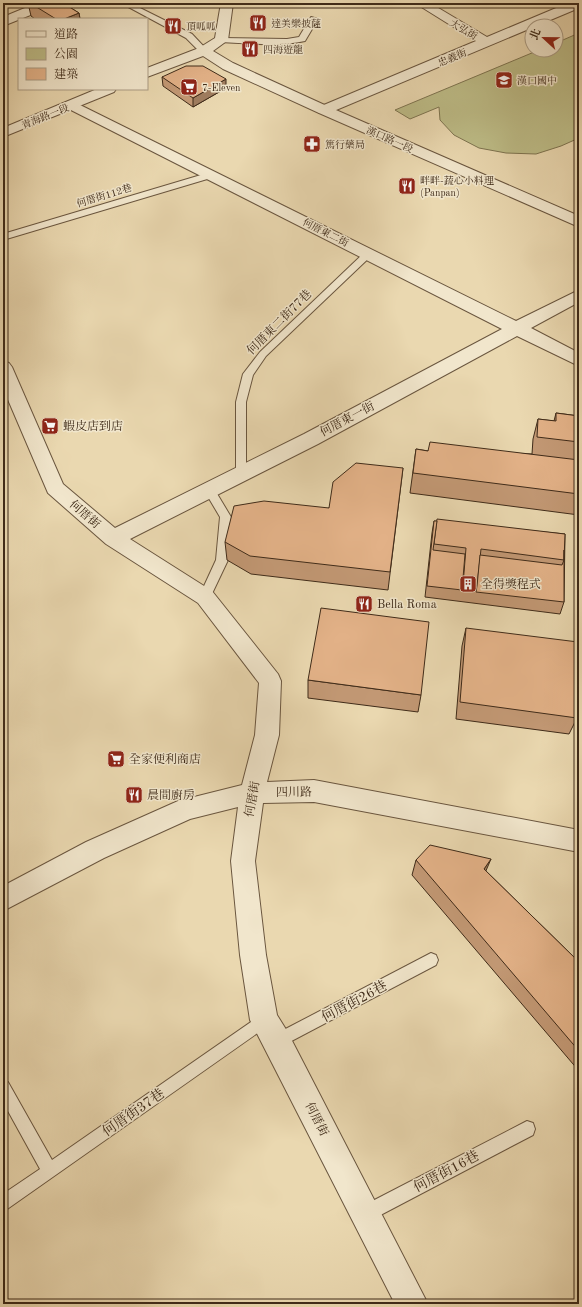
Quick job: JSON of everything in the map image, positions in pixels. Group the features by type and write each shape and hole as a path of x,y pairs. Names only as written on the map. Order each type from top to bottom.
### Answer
{"street":[{"path":"3,22 48,3"},
{"path":"148,73 204,51 221,40 227,3"},
{"name":"大弘街","path":"421,3 487,42"},
{"name":"忠義街","path":"324,110 579,3"},
{"name":"漢口路一段","path":"204,51 228,66 324,110 579,222"},
{"name":"青海路一段","path":"3,133 107,90"},
{"name":"何厝東二街","path":"72,105 579,360"},
{"name":"何厝東一街","path":"113,538 311,438 579,295"},
{"name":"何厝街","path":"3,367 55,488 113,538 205,597 270,681 267,736 252,793 243,861 253,955 264,1020 277,1042 412,1304"},
{"name":"四川路","path":"3,899 95,850 186,809 252,793 314,791 579,841"}],"lane":[{"path":"125,3 189,36 204,51"},
{"path":"221,40 287,41 302,39 314,19"},
{"name":"何厝街112巷","path":"3,237 211,175"},
{"name":"何厝東二街77巷","path":"241,474 241,402 248,374 263,354 368,254"},
{"path":"205,597 222,560 226,516 209,490"},
{"name":"何厝街26巷","path":"277,1042 431,960"},
{"name":"何厝街37巷","path":"3,1204 264,1020"},
{"path":"3,1087 50,1170"},
{"name":"何厝街16巷","path":"365,1214 527,1129"}],"green space":[{"path":"579,33 579,138 561,146 536,154 506,153 479,148 454,135 440,120 439,107 410,119 395,110 524,56 524,58 564,58 564,40"}],"building":[{"path":"30,3 63,3 79,13 66,18 54,18"},
{"path":"186,66 203,66 226,79 193,98 162,77"},
{"path":"556,413 579,416 579,442 537,437 538,419 556,421"},
{"path":"430,442 579,460 579,494 413,473 416,449 428,451"},
{"path":"356,463 403,468 390,572 250,556 225,542 234,506 264,501 329,508 333,482"},
{"path":"437,519 565,534 564,560 481,549 477,586 463,585 466,548 434,544"},
{"path":"434,521 437,521 433,550 465,554 462,590 427,586"},
{"path":"480,555 562,565 564,560 564,602 476,592"},
{"path":"321,608 429,622 421,695 308,680"},
{"path":"466,628 578,642 577,718 460,702"},
{"path":"430,845 491,859 484,869 579,962 579,1051 416,860"}],"place":[{"name":"達美樂披薩","path":"258,23"},
{"name":"頂呱呱","path":"173,26"},
{"name":"四海遊龍","path":"250,49"},
{"name":"漢口國中","path":"504,80"},
{"name":"7-Eleven","path":"189,87"},
{"name":"篤行藥局","path":"312,144"},
{"name":"畔畔-蔬心小料理 (Panpan)","path":"407,186"},
{"name":"蝦皮店到店","path":"50,426"},
{"name":"全得獎程式","path":"468,584"},
{"name":"Bella Roma","path":"364,604"},
{"name":"全家便利商店","path":"116,759"},
{"name":"晨間廚房","path":"134,795"}]}
